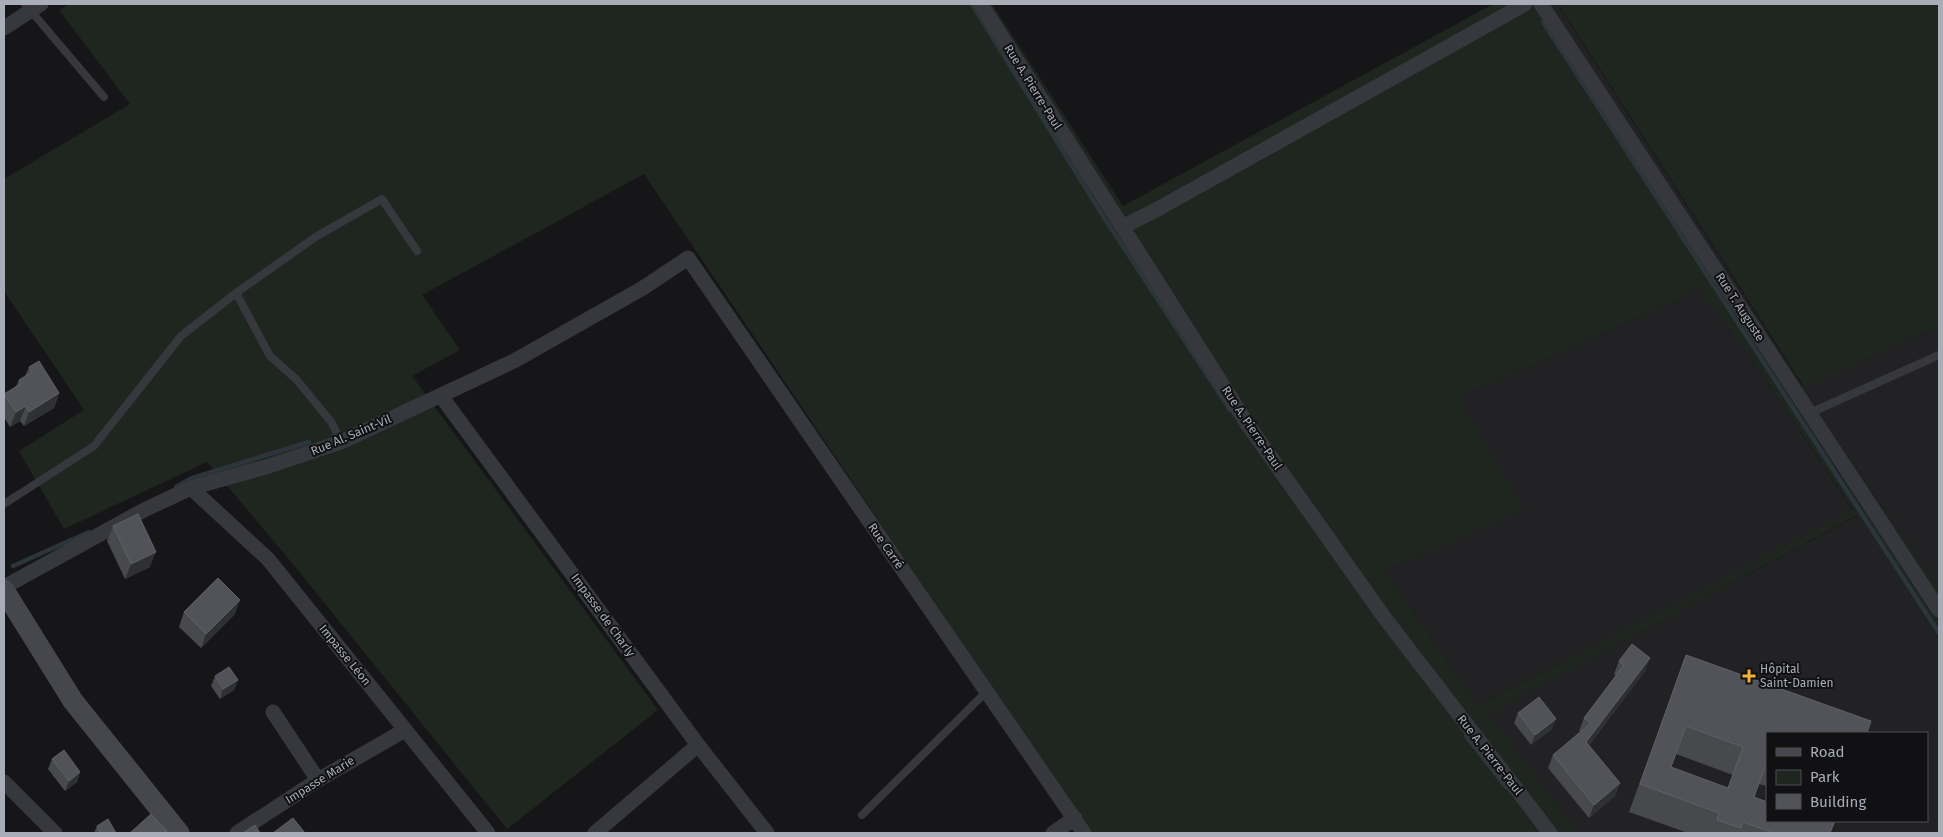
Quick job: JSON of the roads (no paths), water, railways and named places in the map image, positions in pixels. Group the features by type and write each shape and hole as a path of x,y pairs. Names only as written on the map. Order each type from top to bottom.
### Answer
{"main road":[{"path":"4,588 73,702 179,833"}],"street":[{"name":"Rue A. Pierre-Paul","path":"980,4 1254,433 1384,617 1550,833"},
{"path":"1122,227 1156,210 1525,4"},
{"name":"Rue T. Auguste","path":"1541,4 1939,610"},
{"path":"4,28 32,6"},
{"name":"Rue Al. Saint-Vil","path":"4,588 146,509 191,488 269,466 341,442 514,361 642,288 688,258"},
{"name":"Rue Carré","path":"688,258 1084,833"},
{"name":"Impasse de Charly","path":"441,396 698,745 767,833"},
{"name":"Impasse Léon","path":"191,488 268,559 488,833"},
{"path":"273,712 318,780"},
{"name":"Impasse Marie","path":"237,833 318,780 405,730"},
{"path":"595,833 698,745"},
{"path":"4,782 55,833"},
{"path":"1053,833 1075,818"}],"lane":[{"path":"32,6 104,97"},
{"path":"4,504 94,446 181,336 236,293 317,236 382,199 417,251"},
{"path":"236,293 270,356 297,380 332,423 341,442"},
{"path":"1810,412 1939,355"},
{"path":"862,815 987,692"}],"waterway":[{"path":"972,4 1103,216 1230,410"},
{"path":"1543,22 1939,633"},
{"path":"176,487 192,478 309,442"},
{"path":"13,566 89,532"},
{"path":"1466,736 1506,787"}],"place":[{"name":"Hôpital Saint-Damien","path":"1749,676"}]}
